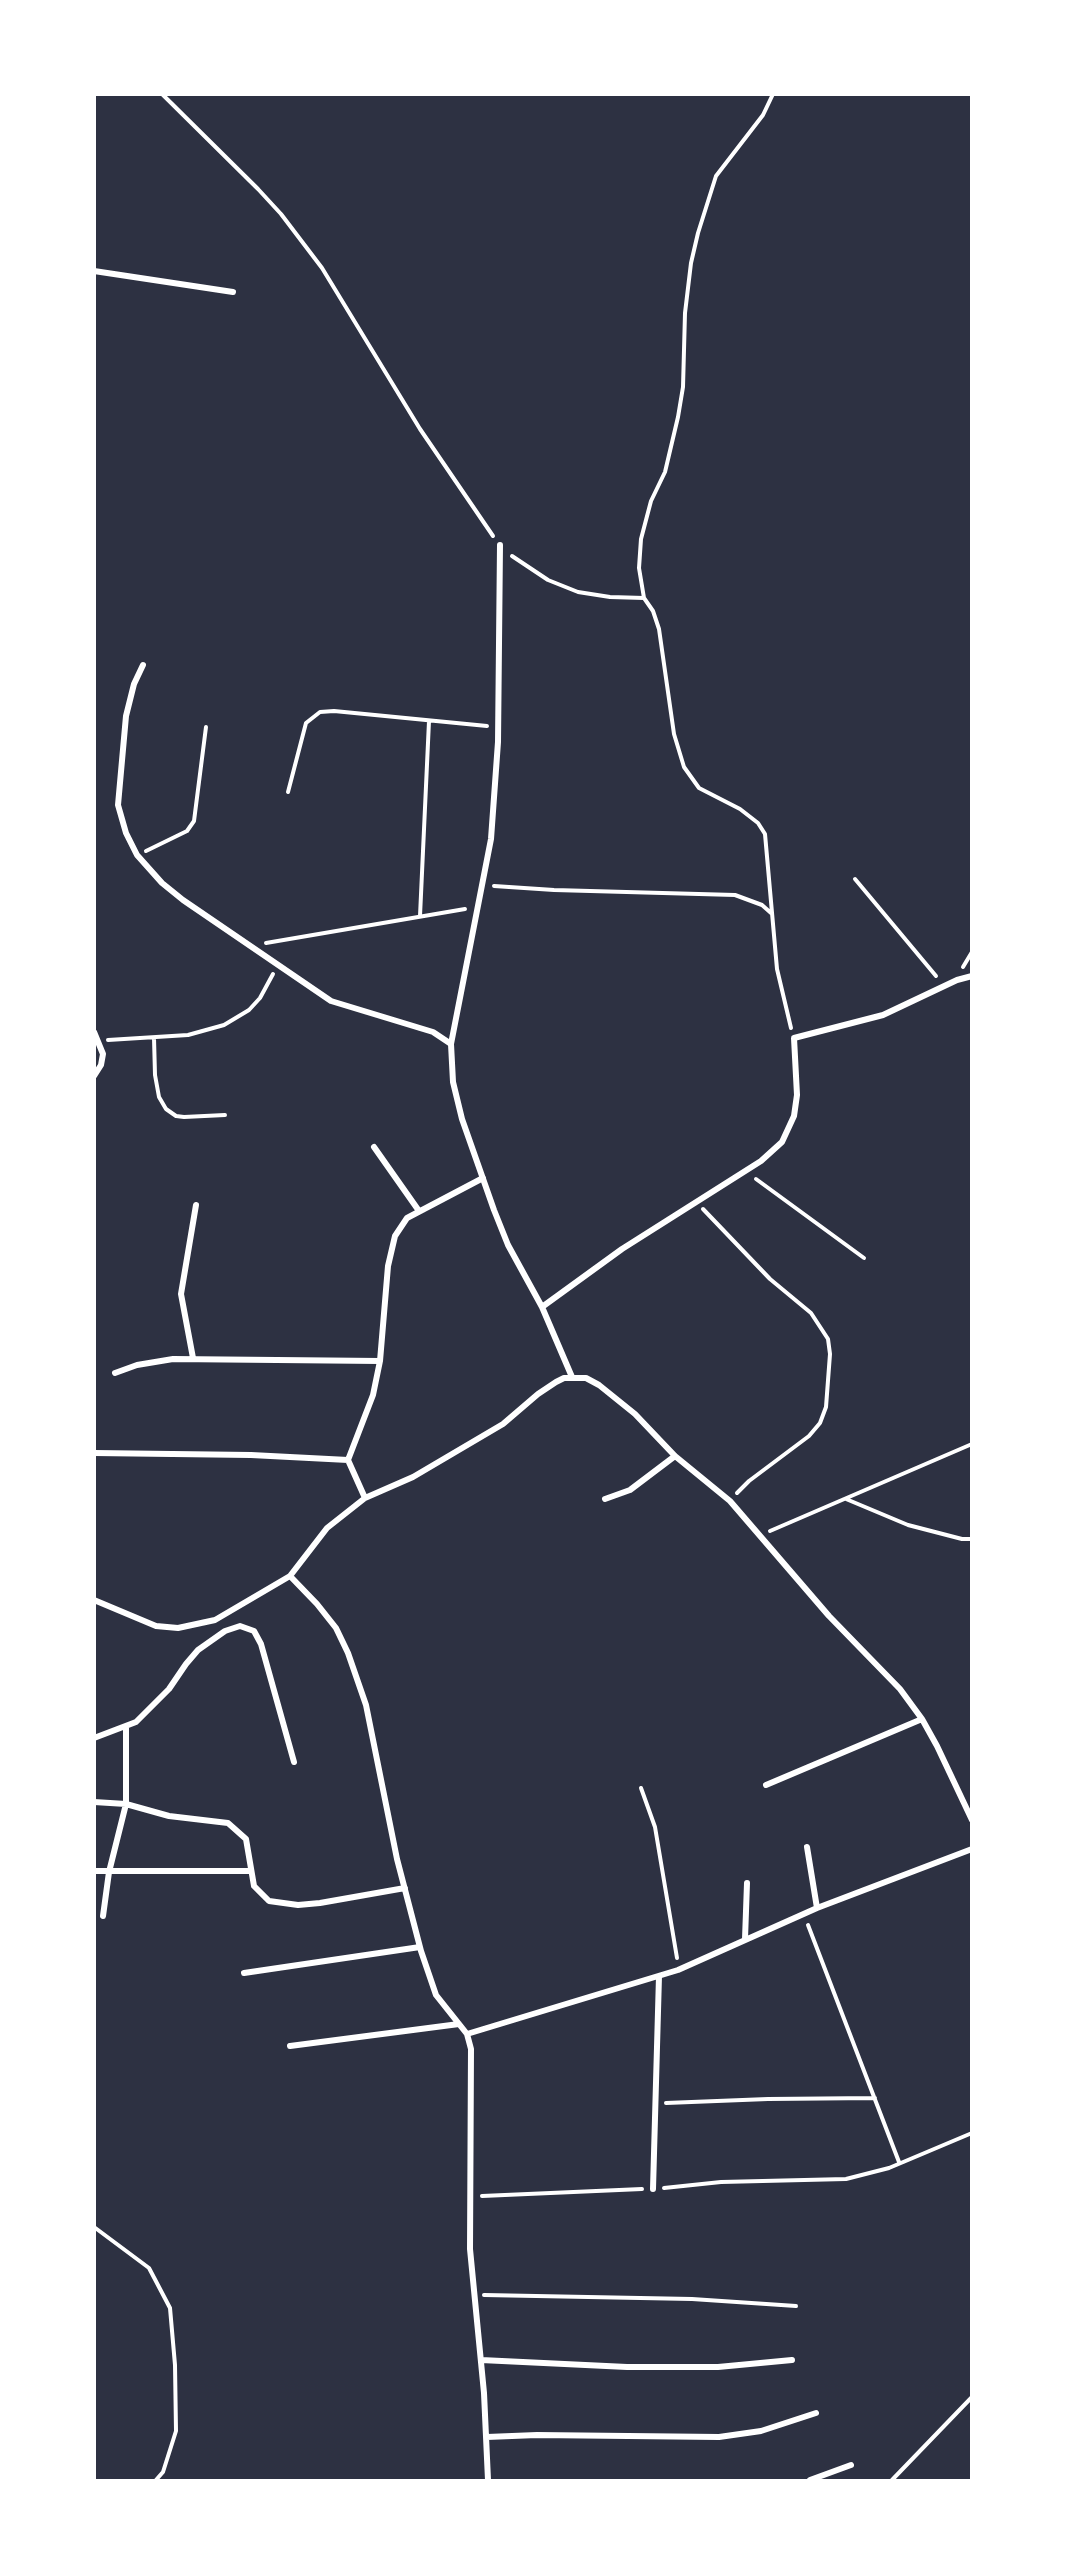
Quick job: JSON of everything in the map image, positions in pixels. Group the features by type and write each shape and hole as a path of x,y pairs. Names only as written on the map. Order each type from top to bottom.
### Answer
{"street":[{"path":"94,271 233,292"},
{"path":"500,545 498,728 490,839 451,1044 453,1082 483,1178 508,1245 542,1306 572,1377"},
{"path":"143,665 134,684 126,717 118,806 126,833 137,855 162,883 183,900 331,1001 433,1032 451,1044"},
{"path":"542,1306 622,1249 761,1161 782,1142 794,1116 797,1095 794,1038 883,1015 972,976"},
{"path":"94,1032 103,1054 101,1065 94,1076"},
{"path":"374,1147 419,1211"},
{"path":"365,1498 348,1460 373,1395 380,1361 391,1250 395,1236 407,1218 483,1178"},
{"path":"193,1358 181,1294 196,1205"},
{"path":"115,1373 158,1360 193,1358 380,1361"},
{"path":"94,1600 156,1626 178,1628 215,1620 290,1576 327,1528 365,1498 413,1477 503,1424 548,1387 572,1377 586,1378 599,1385 635,1414 675,1456 730,1501 761,1534 829,1616 900,1689 922,1719 972,1820"},
{"path":"94,1453 240,1454 348,1460"},
{"path":"605,1499 630,1490 675,1456"},
{"path":"290,1576 336,1628 348,1653 366,1705 420,1947 436,1995 467,2034 472,2065 470,2249 481,2360 488,2481"},
{"path":"94,1738 126,1728 136,1722 151,1709 198,1650 225,1630 244,1627 254,1631 261,1644 294,1762"},
{"path":"766,1785 922,1719"},
{"path":"103,1916 109,1872 126,1804 126,1728"},
{"path":"94,1802 126,1804 169,1816 228,1823 246,1839 250,1871 258,1892 269,1901 282,1904 320,1903 405,1888"},
{"path":"807,1846 817,1908"},
{"path":"467,2034 678,1970 817,1908 972,1849"},
{"path":"94,1871 250,1871"},
{"path":"745,1939 747,1883"},
{"path":"244,1973 420,1947"},
{"path":"653,2189 659,1976"},
{"path":"290,2046 459,2024"},
{"path":"481,2360 650,2367 718,2367 792,2360"},
{"path":"486,2437 537,2434 719,2437 760,2431 816,2413"},
{"path":"810,2481 851,2465"}],"path":[{"path":"162,94 281,214 322,268 420,429 500,545 531,570 548,580 578,592 610,597 644,598"},
{"path":"773,94 762,115 717,176 698,233 691,264 685,313 683,387 678,417 665,472 651,501 641,539 639,568 644,598 659,629 674,734 684,767 699,788 740,808 758,823 765,834 777,969 794,1038"},
{"path":"288,792 306,723 320,711 498,728"},
{"path":"420,916 429,721"},
{"path":"137,855 187,831 194,821 206,727"},
{"path":"855,879 945,986"},
{"path":"481,885 554,890 735,895 762,905 771,913"},
{"path":"250,945 477,907"},
{"path":"99,1040 154,1038 210,1030 249,1010 260,998 278,964"},
{"path":"154,1038 155,1075 159,1097 166,1109 176,1116 184,1117 225,1115"},
{"path":"745,1171 792,1208 864,1258"},
{"path":"697,1203 770,1279 811,1313 828,1339 830,1353 828,1398 820,1424 809,1436 749,1481 730,1501"},
{"path":"761,1534 972,1444"},
{"path":"845,1498 909,1525 962,1539 972,1539"},
{"path":"641,1788 655,1827 678,1970"},
{"path":"804,1915 899,2162"},
{"path":"656,2103 875,2098"},
{"path":"469,2196 653,2189 721,2182 846,2179 876,2172 972,2133"},
{"path":"94,2227 149,2268 170,2308 177,2431 163,2472 156,2481"},
{"path":"474,2295 692,2299 796,2306"},
{"path":"892,2481 972,2397"}]}
